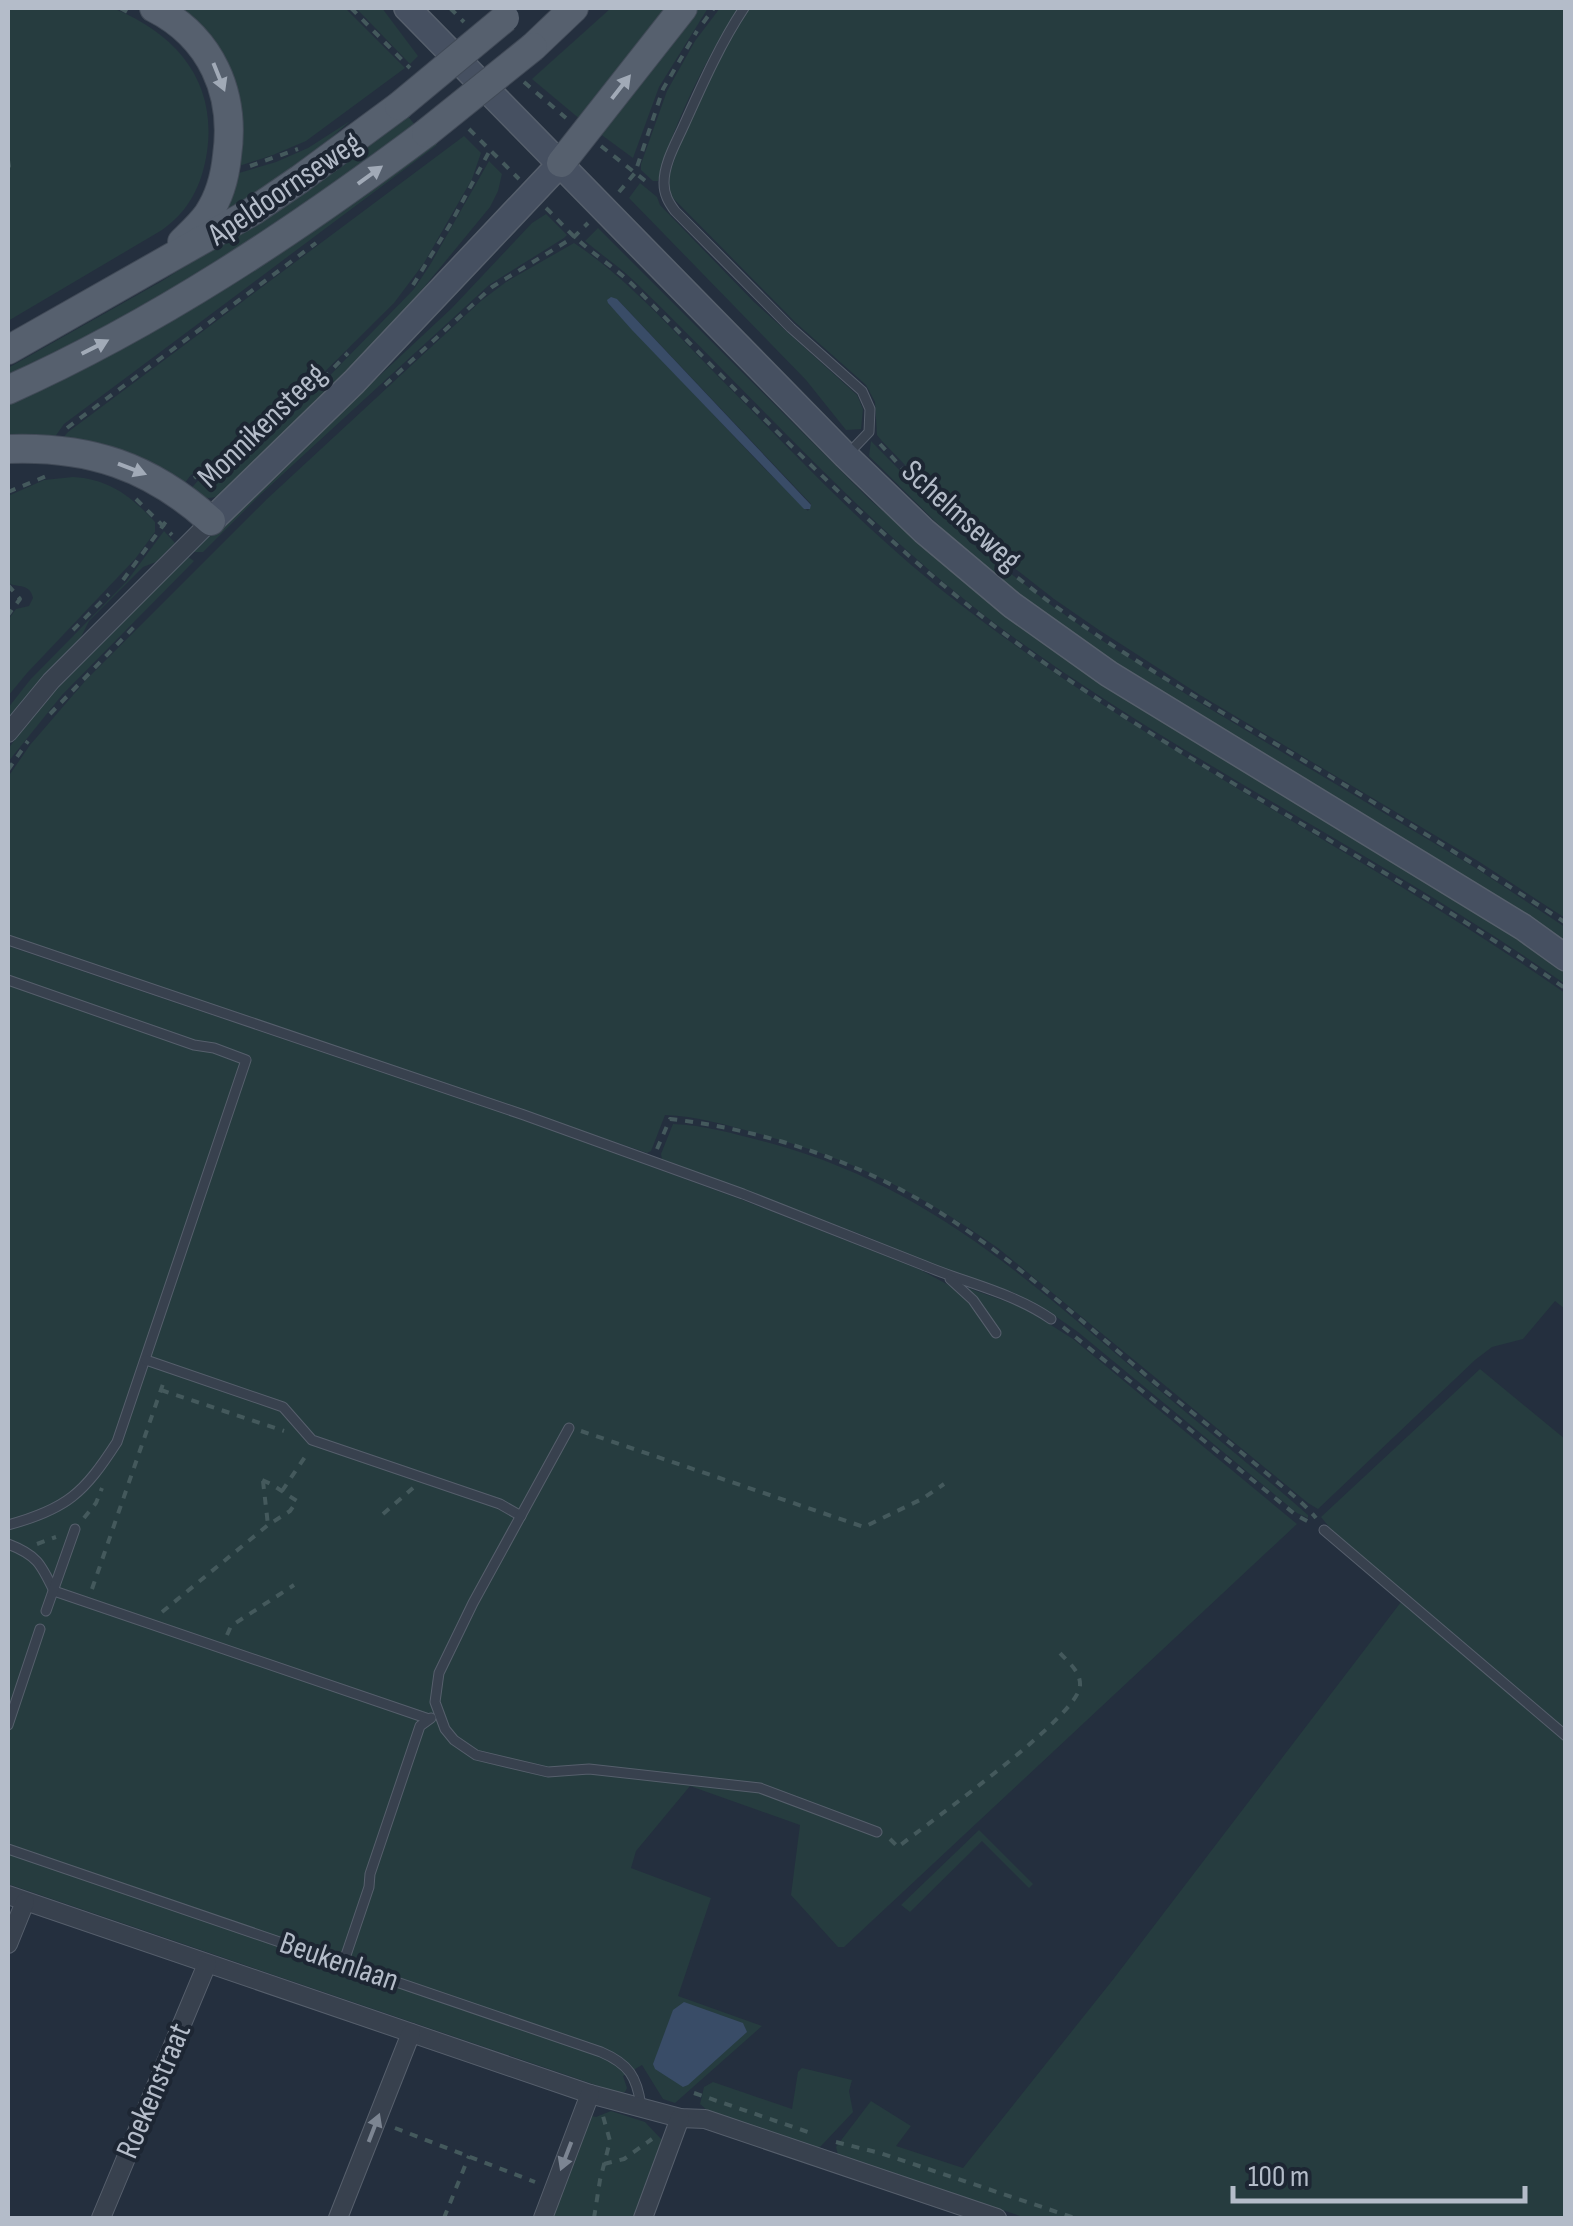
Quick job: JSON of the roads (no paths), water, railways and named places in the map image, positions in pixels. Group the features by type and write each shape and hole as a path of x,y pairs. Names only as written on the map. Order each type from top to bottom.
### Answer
{"main road":[{"name":"Schelmseweg","path":"407,8 846,456 924,531 1012,605 1126,684 1523,927 1566,958"},
{"name":"Apeldoornseweg","path":"8,390 99,345 214,279 324,208 426,133 574,8"},
{"path":"561,164 683,8"},
{"path":"144,11 177,22 202,46 224,88 230,130 225,174 210,211 156,268"},
{"name":"Apeldoornseweg","path":"8,350 252,211 399,106 511,13"},
{"name":"Monnikensteeg","path":"211,521 354,382 561,164"},
{"path":"8,449 56,449 122,465 182,495 211,521"}],"street":[{"name":"Monnikensteeg","path":"8,733 51,681 211,521"},
{"path":"8,1944 16,1899"},
{"name":"Beukenlaan","path":"16,1899 593,2095 680,2118 705,2120 997,2218"},
{"name":"Roekenstraat","path":"101,2218 208,1964"},
{"path":"338,2218 410,2033"},
{"path":"543,2218 593,2095"},
{"path":"643,2218 680,2118"}],"lane":[{"path":"744,8 719,50 674,147 664,191 675,212 758,296 862,391 870,409 869,432 846,456"},
{"path":"8,940 524,1115 743,1194 948,1277 1009,1296 1051,1319"},
{"path":"8,980 246,1060 117,1442 95,1476 61,1505 8,1524"},
{"path":"948,1277 972,1300 996,1333"},
{"path":"146,1360 284,1407 312,1440 500,1504 521,1516"},
{"path":"434,1718 439,1673 473,1602 569,1428"},
{"path":"46,1611 75,1529"},
{"path":"1324,1530 1566,1736"},
{"path":"8,1544 40,1561 54,1591 434,1718 454,1740 476,1755 548,1772 589,1769 760,1788 877,1832"},
{"path":"8,1725 40,1629"},
{"path":"343,1964 420,1726 434,1718"},
{"name":"Beukenlaan","path":"8,1849 616,2058 631,2072 641,2106"}],"water":[{"path":"611,297 811,505 810,509 804,509 632,330 608,303"},
{"path":"684,2002 743,2023 747,2032 683,2087 653,2064 673,2010"}]}
